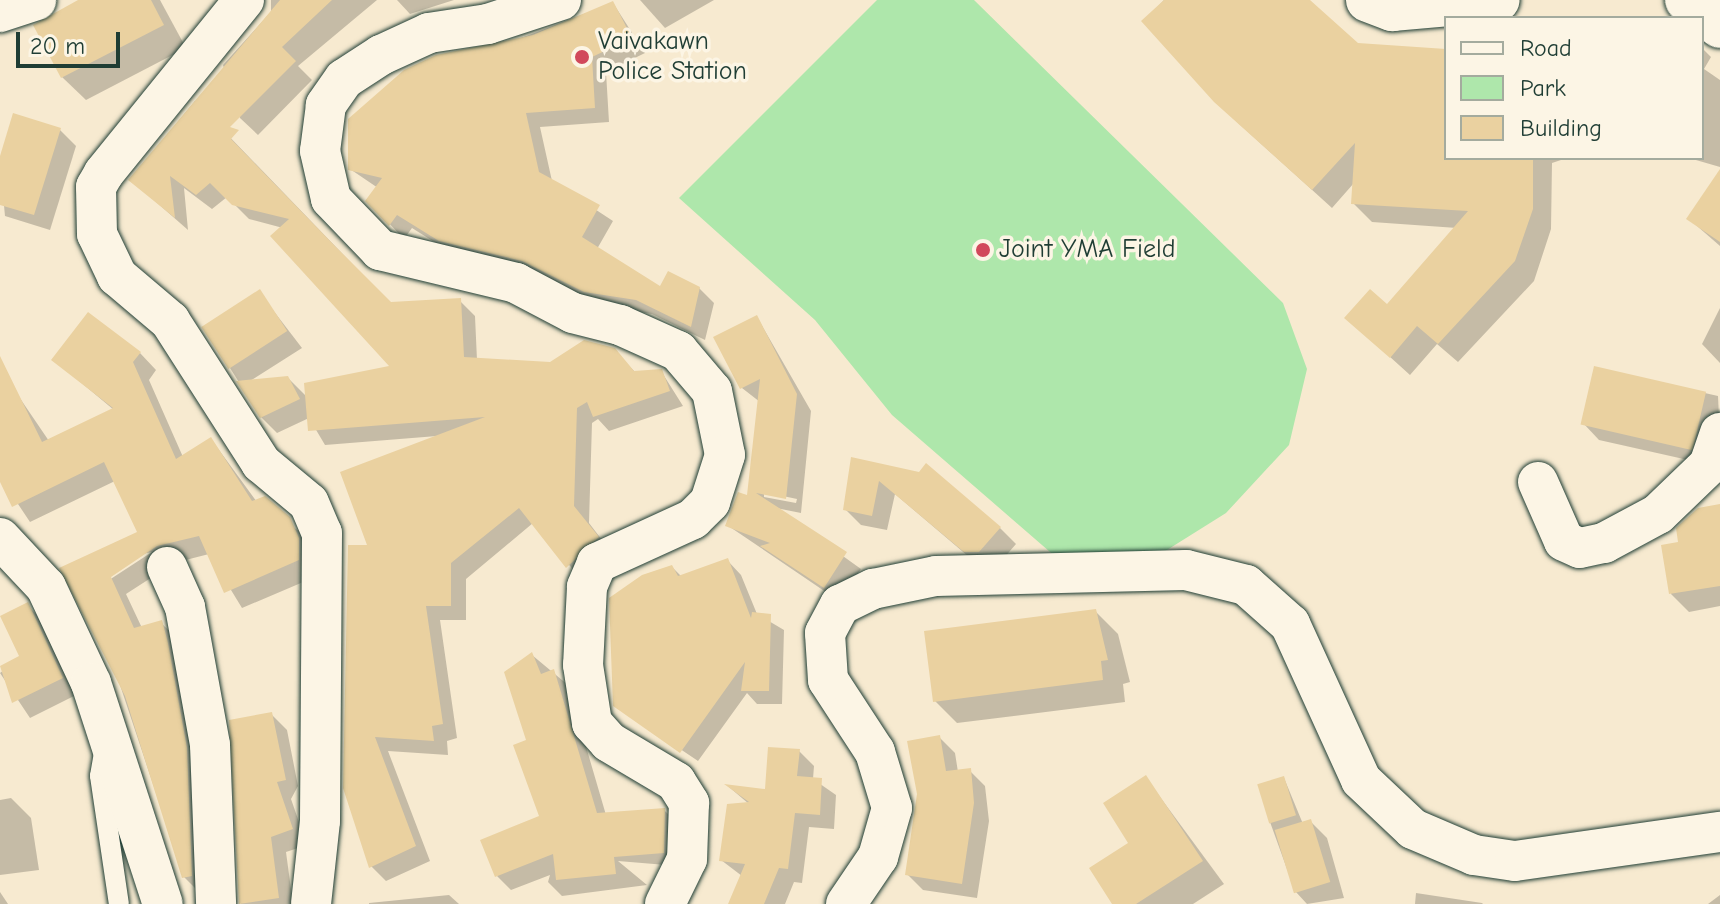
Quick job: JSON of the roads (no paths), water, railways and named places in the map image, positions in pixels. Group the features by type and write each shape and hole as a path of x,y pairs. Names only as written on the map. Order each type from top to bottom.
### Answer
{"street":[{"path":"0,12 36,0"},
{"path":"561,0 429,33 381,55 344,79 326,105 320,151 331,199 380,250 516,283 573,313 620,325 678,351 712,391 725,455 710,502 693,519 597,563 587,587 583,665 592,723 609,742 676,782 689,803 687,859 665,904"},
{"path":"1368,0 1392,9 1498,0"},
{"path":"1687,0 1720,26"},
{"path":"234,3 104,173 96,187 97,234 117,276 179,332 261,463 317,517 324,550 320,821 311,904"},
{"path":"1538,482 1564,541 1580,548 1604,543 1658,514 1709,465 1720,433"},
{"path":"0,538 46,587 108,725 163,904"},
{"path":"167,567 185,607 210,745 216,904"},
{"path":"846,904 878,857 892,808 875,752 828,680 825,633 840,605 873,589 936,576 1186,570 1246,585 1290,624 1361,780 1413,829 1474,855 1515,861 1720,832"},
{"path":"320,821 333,904"}],"lane":[{"path":"108,725 100,776 119,904"}],"place":[{"name":"Vaivakawn Police Station","path":"582,57"},
{"name":"Joint YMA Field","path":"983,250"}]}
